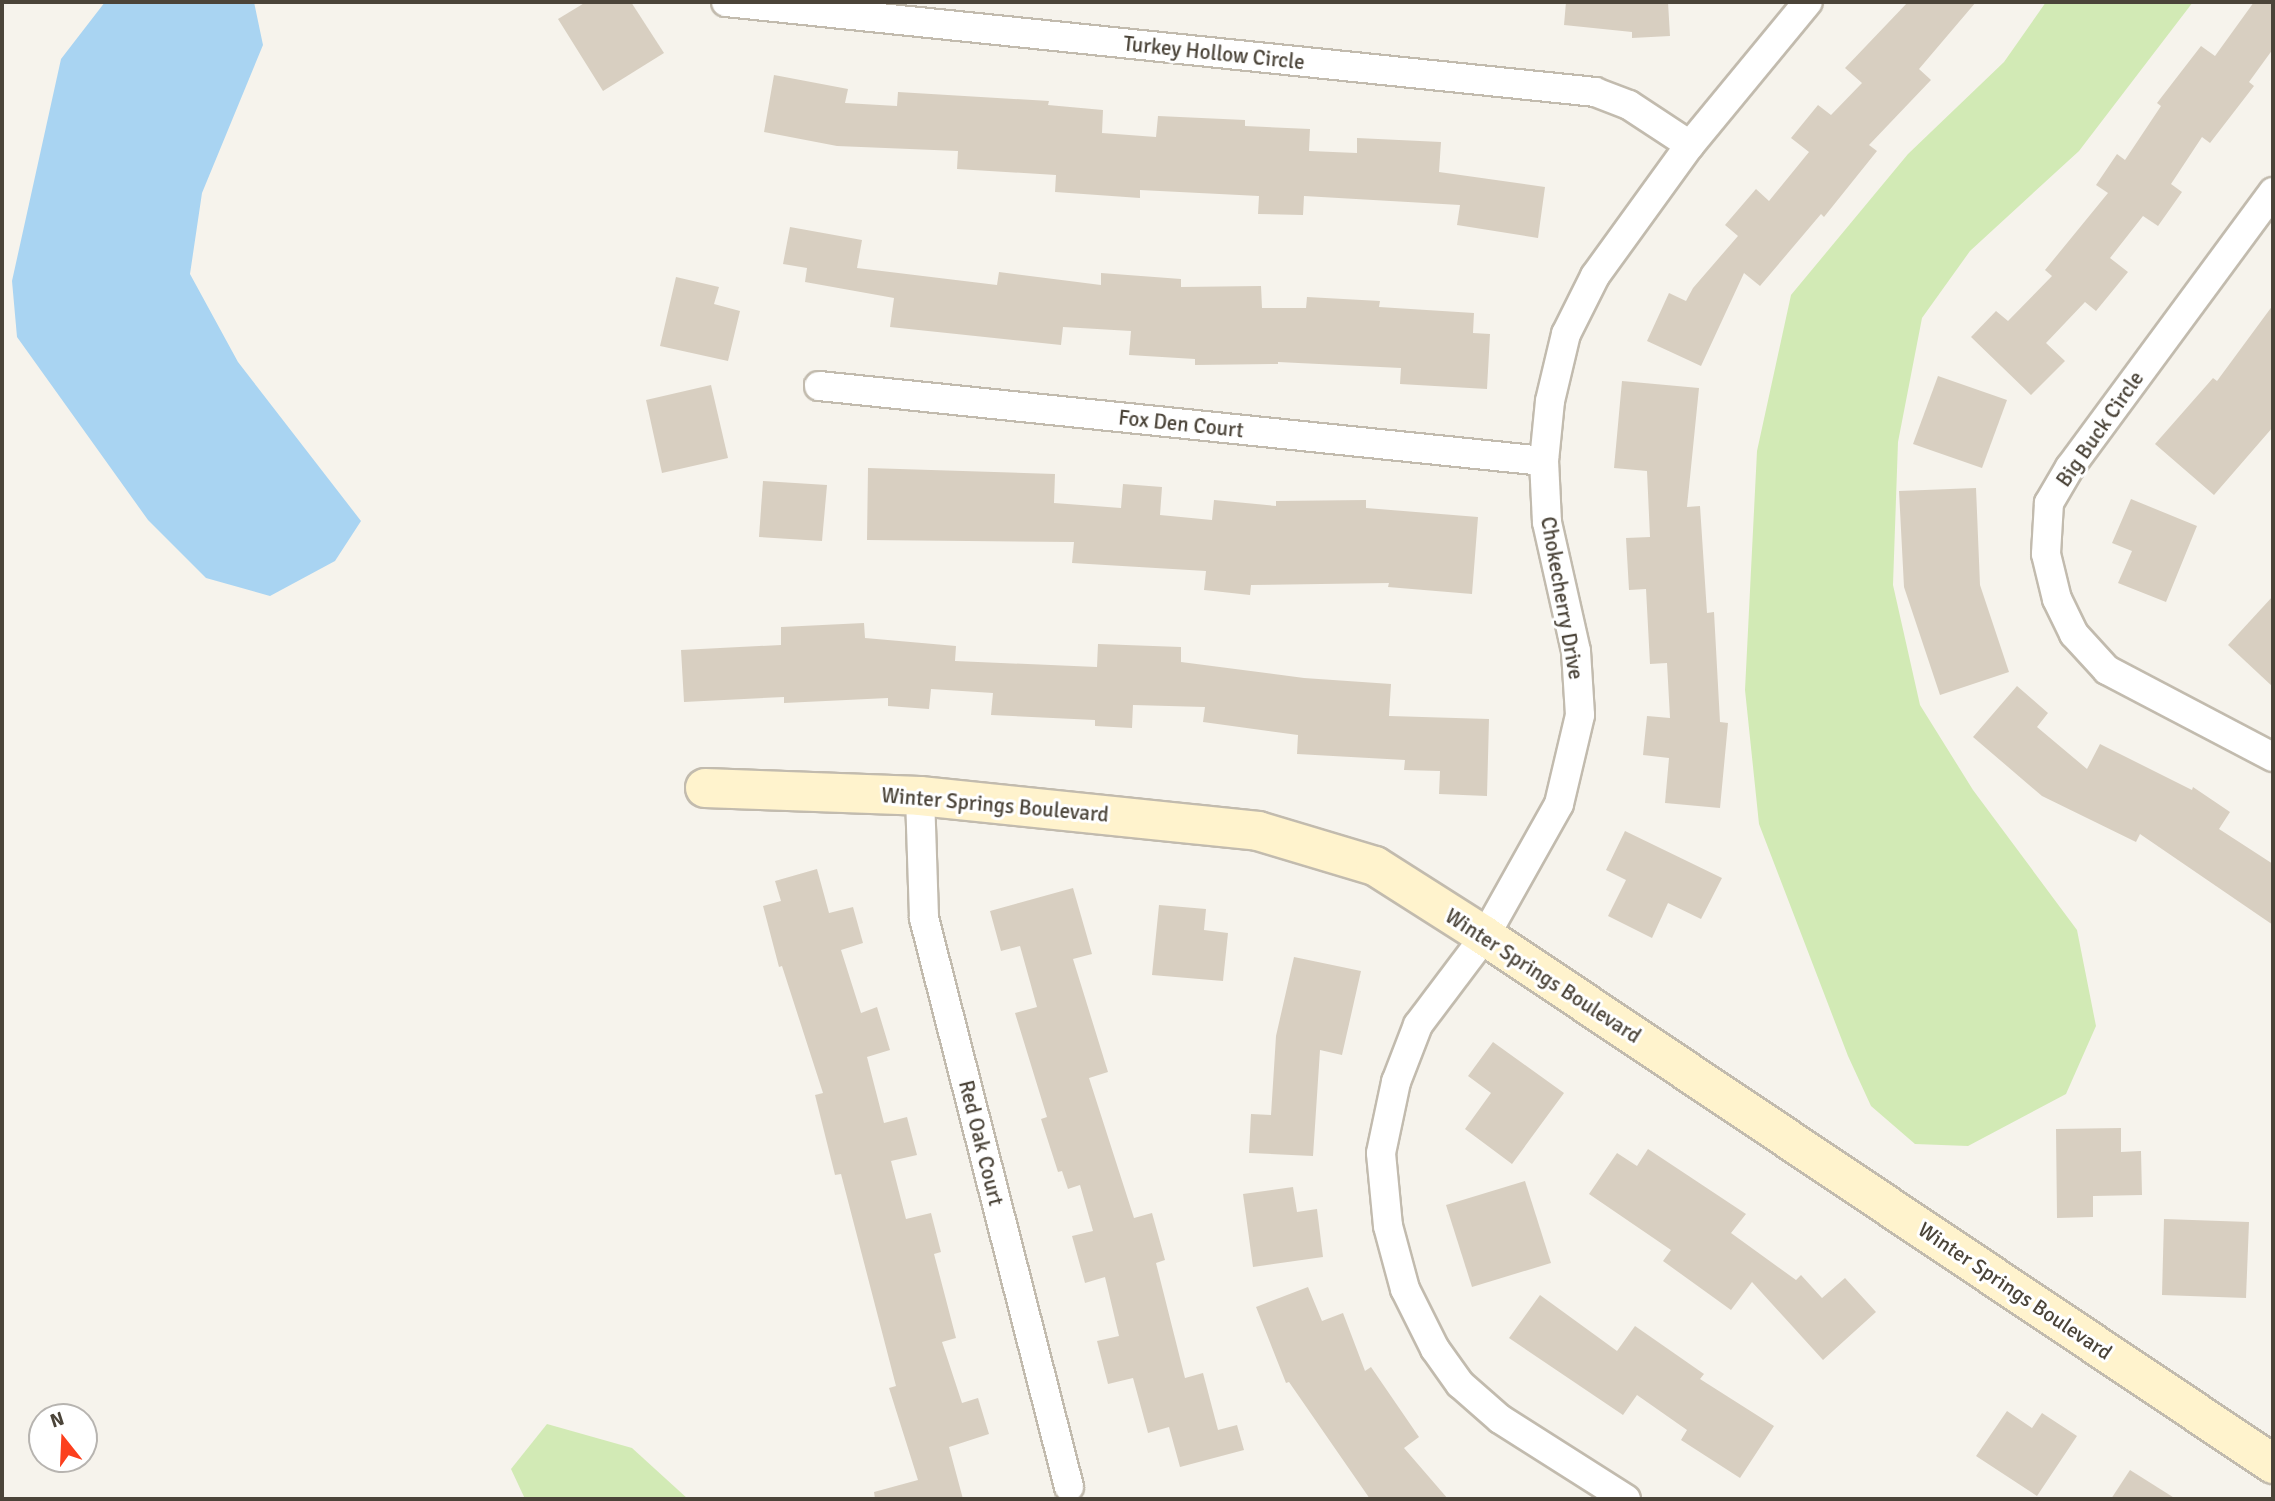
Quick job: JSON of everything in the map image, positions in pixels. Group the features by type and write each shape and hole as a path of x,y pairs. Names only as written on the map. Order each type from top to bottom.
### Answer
{"street":[{"name":"Turkey Hollow Circle","path":"726,2 1595,92 1629,105 1689,145"},
{"name":"Chokecherry Drive","path":"1626,1499 1500,1419 1460,1384 1435,1349 1405,1289 1388,1226 1381,1153 1396,1082 1418,1025 1485,936 1559,804 1580,715 1576,651 1547,522 1544,461 1550,401 1566,334 1595,276 1689,145 1808,2"},
{"name":"Big Buck Circle","path":"2273,192 2070,467 2049,503 2046,554 2057,599 2074,634 2107,670 2273,757"},
{"name":"Fox Den Court","path":"819,386 1544,461"},
{"name":"Winter Springs Boulevard","path":"705,788 920,796 1258,831 1375,866 1485,936 2273,1464"},
{"name":"Red Oak Court","path":"920,796 924,918 1069,1487"}],"green space":[{"path":"2046,2 2193,2 2079,151 1970,251 1922,318 1898,442 1893,585 1920,705 1973,790 2077,930 2096,1026 2066,1094 1968,1146 1915,1144 1871,1106 1848,1056 1759,824 1745,690 1757,451 1791,295 1908,154 2004,62"},
{"path":"547,1424 632,1448 688,1499 525,1499 511,1469"}],"water":[{"path":"105,2 254,2 263,45 202,193 190,274 238,362 361,521 335,561 270,596 206,578 148,520 17,337 12,281 61,59"}],"building":[{"path":"586,2 631,2 664,53 603,91 558,19"},
{"path":"1566,2 1668,2 1670,36 1632,38 1632,32 1564,25"},
{"path":"1908,2 1976,2 1919,69 1931,80 1869,145 1877,151 1824,217 1821,214 1760,286 1744,273 1701,366 1647,341 1669,293 1686,301 1693,288 1738,236 1725,225 1756,189 1769,201 1809,152 1791,138 1818,105 1831,115 1862,83 1845,68"},
{"path":"2254,2 2273,2 2273,49 2249,82 2254,86 2210,143 2202,137 2171,184 2182,192 2158,226 2143,216 2110,258 2128,272 2096,311 2085,302 2046,343 2065,361 2031,395 1971,337 1996,311 2008,321 2052,276 2045,270 2108,193 2096,185 2117,154 2125,160 2161,106 2157,103 2201,46 2215,56"},
{"path":"774,75 848,89 845,103 897,106 898,92 1049,101 1048,105 1103,110 1102,133 1156,137 1158,116 1245,120 1245,126 1310,129 1309,151 1357,153 1357,138 1441,142 1439,172 1545,187 1538,238 1457,225 1460,205 1304,196 1303,215 1258,214 1259,196 1140,190 1140,198 1055,192 1056,175 957,169 958,151 837,146 764,132"},
{"path":"790,227 862,240 857,268 997,285 999,272 1101,285 1101,273 1181,279 1181,287 1261,286 1262,308 1306,308 1307,297 1380,301 1379,307 1474,313 1473,333 1490,334 1487,389 1400,384 1401,368 1278,362 1195,365 1195,359 1129,355 1131,331 1063,327 1061,345 890,327 894,298 805,282 807,268 783,264"},
{"path":"676,277 719,287 714,304 740,311 728,361 660,346"},
{"path":"2273,305 2273,427 2214,495 2155,444 2213,378 2217,381"},
{"path":"1938,376 2007,400 1982,468 1913,444"},
{"path":"1622,381 1699,388 1687,507 1700,506 1707,613 1714,612 1720,722 1728,723 1720,808 1665,803 1669,758 1643,755 1647,716 1670,718 1667,663 1650,664 1646,589 1629,590 1626,538 1650,537 1647,471 1614,468"},
{"path":"711,385 728,458 662,473 646,400"},
{"path":"868,468 1055,474 1054,503 1121,508 1123,484 1162,487 1160,515 1212,520 1214,500 1276,506 1276,501 1366,500 1366,508 1478,517 1472,594 1388,587 1389,583 1251,585 1250,595 1204,590 1206,571 1072,563 1074,542 867,540"},
{"path":"763,481 827,485 822,541 759,537"},
{"path":"1976,488 1980,585 2009,672 1940,695 1904,587 1899,491"},
{"path":"2131,499 2197,526 2166,602 2118,583 2132,551 2112,543"},
{"path":"2273,596 2273,687 2228,645"},
{"path":"864,623 865,638 956,646 955,661 1097,667 1098,644 1181,647 1181,662 1304,678 1391,684 1389,716 1489,719 1487,796 1439,794 1440,771 1404,770 1405,760 1297,754 1298,735 1203,722 1205,707 1133,705 1132,728 1095,726 1095,720 991,715 993,693 931,689 929,709 888,706 888,698 784,703 784,697 684,702 681,650 781,645 781,627"},
{"path":"2017,686 2048,713 2037,727 2087,769 2100,744 2192,790 2193,787 2230,812 2219,829 2273,864 2273,925 2140,834 2136,842 2042,796 1973,737"},
{"path":"1625,831 1722,878 1701,919 1668,903 1652,938 1608,916 1626,880 1606,870"},
{"path":"817,869 829,913 853,907 863,943 841,950 861,1013 877,1007 890,1050 867,1057 884,1123 907,1117 917,1155 891,1161 906,1219 931,1213 941,1252 934,1254 956,1338 942,1342 962,1403 978,1398 989,1434 949,1447 963,1499 875,1499 874,1492 918,1480 889,1388 896,1386 841,1174 835,1175 815,1095 823,1093 782,966 779,967 763,906 781,901 775,881"},
{"path":"1073,888 1092,954 1073,959 1108,1072 1089,1078 1134,1218 1152,1213 1165,1260 1156,1263 1185,1378 1203,1373 1218,1430 1237,1425 1244,1450 1180,1467 1169,1427 1148,1433 1133,1378 1108,1384 1097,1341 1119,1336 1105,1277 1085,1283 1072,1236 1093,1231 1080,1185 1068,1189 1062,1171 1058,1172 1041,1119 1047,1117 1015,1013 1037,1007 1020,946 1001,951 990,911"},
{"path":"1159,905 1206,909 1204,930 1228,933 1223,981 1152,975"},
{"path":"1294,957 1361,971 1342,1055 1320,1050 1313,1156 1249,1153 1251,1114 1271,1115 1276,1036"},
{"path":"1493,1042 1564,1093 1512,1164 1465,1129 1491,1093 1468,1076"},
{"path":"2121,1128 2121,1152 2141,1151 2142,1195 2093,1196 2093,1217 2057,1218 2056,1129"},
{"path":"1648,1149 1746,1214 1731,1233 1796,1280 1801,1275 1822,1298 1845,1278 1876,1312 1823,1360 1752,1282 1731,1310 1663,1261 1671,1250 1589,1194 1617,1153 1637,1166"},
{"path":"1525,1181 1551,1263 1472,1287 1446,1205"},
{"path":"1293,1187 1297,1212 1317,1209 1323,1257 1253,1267 1243,1194"},
{"path":"2164,1219 2249,1222 2246,1298 2162,1295"},
{"path":"1308,1287 1322,1321 1343,1313 1365,1371 1371,1367 1419,1437 1404,1448 1448,1499 1370,1499 1289,1382 1286,1383 1256,1307"},
{"path":"1540,1295 1617,1351 1635,1326 1704,1374 1700,1379 1774,1426 1740,1478 1681,1440 1687,1430 1637,1395 1623,1415 1509,1338"},
{"path":"2007,1411 2032,1428 2042,1413 2077,1436 2037,1496 1976,1456"},
{"path":"2130,1470 2176,1499 2111,1499"}]}
